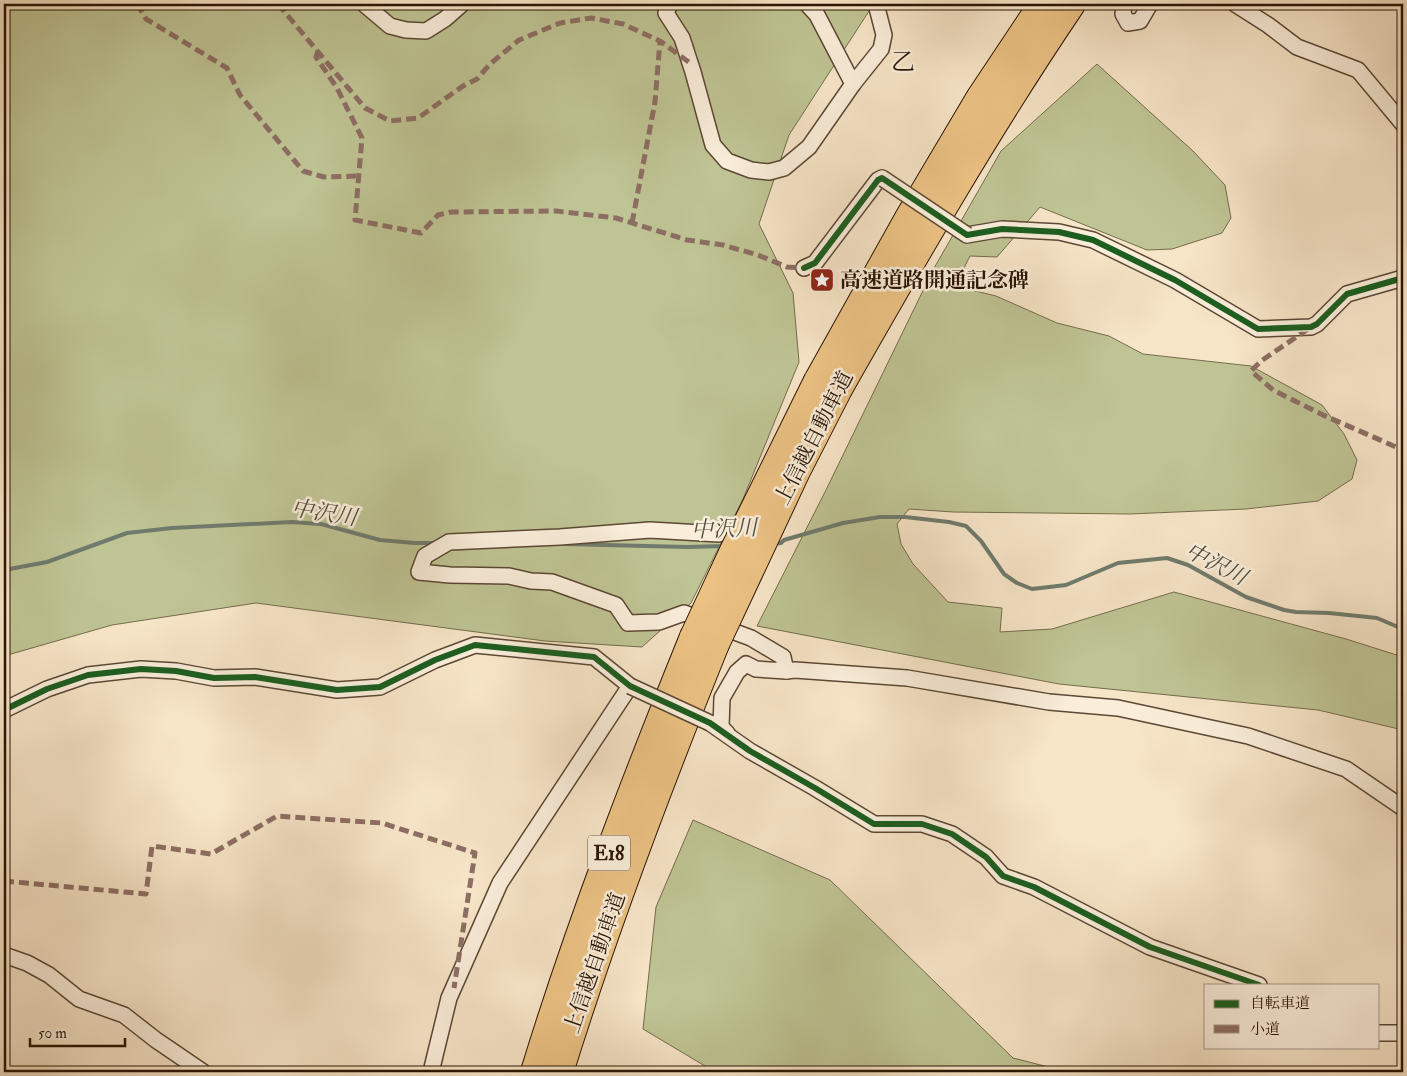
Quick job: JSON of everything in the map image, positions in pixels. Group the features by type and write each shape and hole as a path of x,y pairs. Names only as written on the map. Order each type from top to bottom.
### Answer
{"highway":[{"name":"上信越自動車道","path":"828,384 908,220 977,105 1043,4"},
{"name":"上信越自動車道","path":"559,1072 738,542 828,384 932,224 1001,110 1071,4"},
{"name":"上信越自動車道","path":"535,1072 578,940 616,835 704,641"}],"street":[{"path":"364,4 390,26 406,30 426,31 446,19 462,4"},
{"path":"670,4 666,13 682,38 713,145 728,161 751,170 769,172 784,168 808,147 853,84 881,49 884,35 876,4"},
{"path":"807,4 817,14 853,84"},
{"path":"1124,4 1123,14 1128,23 1140,21 1150,4"},
{"path":"1235,4 1268,25 1297,47 1358,70 1403,124"},
{"path":"804,268 815,263 878,180 882,178 967,235 1002,229 1059,232 1093,240 1175,280 1258,329 1311,327 1317,324 1347,294 1403,278"},
{"path":"719,534 650,530 560,537 449,542 424,556 419,572 450,575 509,576 531,581 552,582 616,605 628,623 660,622 684,613 751,638 783,656 786,671"},
{"path":"4,710 47,689 88,675 141,669 176,671 214,678 255,678 337,690 380,687 435,660 475,645 594,657 630,686 710,722 750,751 874,824 922,824 952,834 986,857 1003,876 1034,887 1150,947 1256,984"},
{"path":"750,751 720,727 722,698 737,672 746,664 756,669 907,678 1048,702 1118,708 1248,736 1346,769 1403,808"},
{"path":"432,1072 450,998 500,883 630,686"},
{"path":"4,955 27,963 49,975 80,1000 124,1015 156,1040 203,1072"},
{"path":"1380,1033 1403,1034"}],"green space":[{"path":"4,4 869,4 871,8 789,135 759,224 793,293 799,362 743,499 691,603 642,647 545,641 256,603 112,625 4,656"},
{"path":"1097,64 1193,151 1225,185 1231,218 1222,233 1172,249 1147,250 1040,207 997,257 970,256 955,286 996,296 1057,323 1109,336 1143,354 1251,366 1322,405 1344,434 1357,460 1352,479 1318,501 1246,509 1130,514 953,512 909,509 897,524 901,544 913,564 948,602 1002,608 1000,632 1052,629 1174,592 1346,639 1403,657 1403,730 1318,710 1059,684 757,626 825,492 933,270 1001,151"},
{"path":"693,820 830,880 1013,1058 1068,1072 715,1072 643,1029 656,907"}],"waterway":[{"name":"中沢川","path":"772,544 781,543 784,540 843,523 880,517 905,517 949,522 966,526 981,541 1004,574 1017,583 1032,589 1066,585 1118,563 1167,558 1188,565 1246,597 1284,610 1377,618 1403,631"},
{"name":"中沢川","path":"4,570 47,562 127,533 172,528 292,522 321,524 380,540 438,543"},
{"name":"中沢川","path":"565,544 725,546"}],"marked path":[{"path":"137,4 146,19 227,68 240,95 303,171 324,177 360,176"},
{"path":"278,4 365,108 390,121 418,118 463,86 477,79 490,64 519,40 560,23 591,18 623,24 660,41 690,63"},
{"path":"632,223 655,102 660,41"},
{"path":"318,51 316,57 337,88 362,138 355,220 421,233 438,215 451,212 556,211 616,218 687,240 723,245 758,255 787,267 804,268"},
{"path":"1308,329 1261,361 1251,371 1273,390 1323,415 1403,450"},
{"path":"4,881 146,894 152,846 211,854 277,816 382,823 475,853 454,988"}],"cycle path":[{"path":"804,268 815,263 878,180 882,178 967,235 1002,229 1059,232 1093,240 1175,280 1258,329 1311,327 1317,324 1347,294 1403,278"},
{"path":"4,710 47,689 88,675 141,669 176,671 214,678 255,677 337,690 380,687 435,660 475,645 594,657 630,686 710,723 750,751 874,824 922,824 952,834 986,857 1003,876 1034,887 1150,947 1256,984"}],"place":[{"name":"高速道路開通記念碑","path":"822,280"}],"district":[{"name":"乙","path":"903,62"}]}
